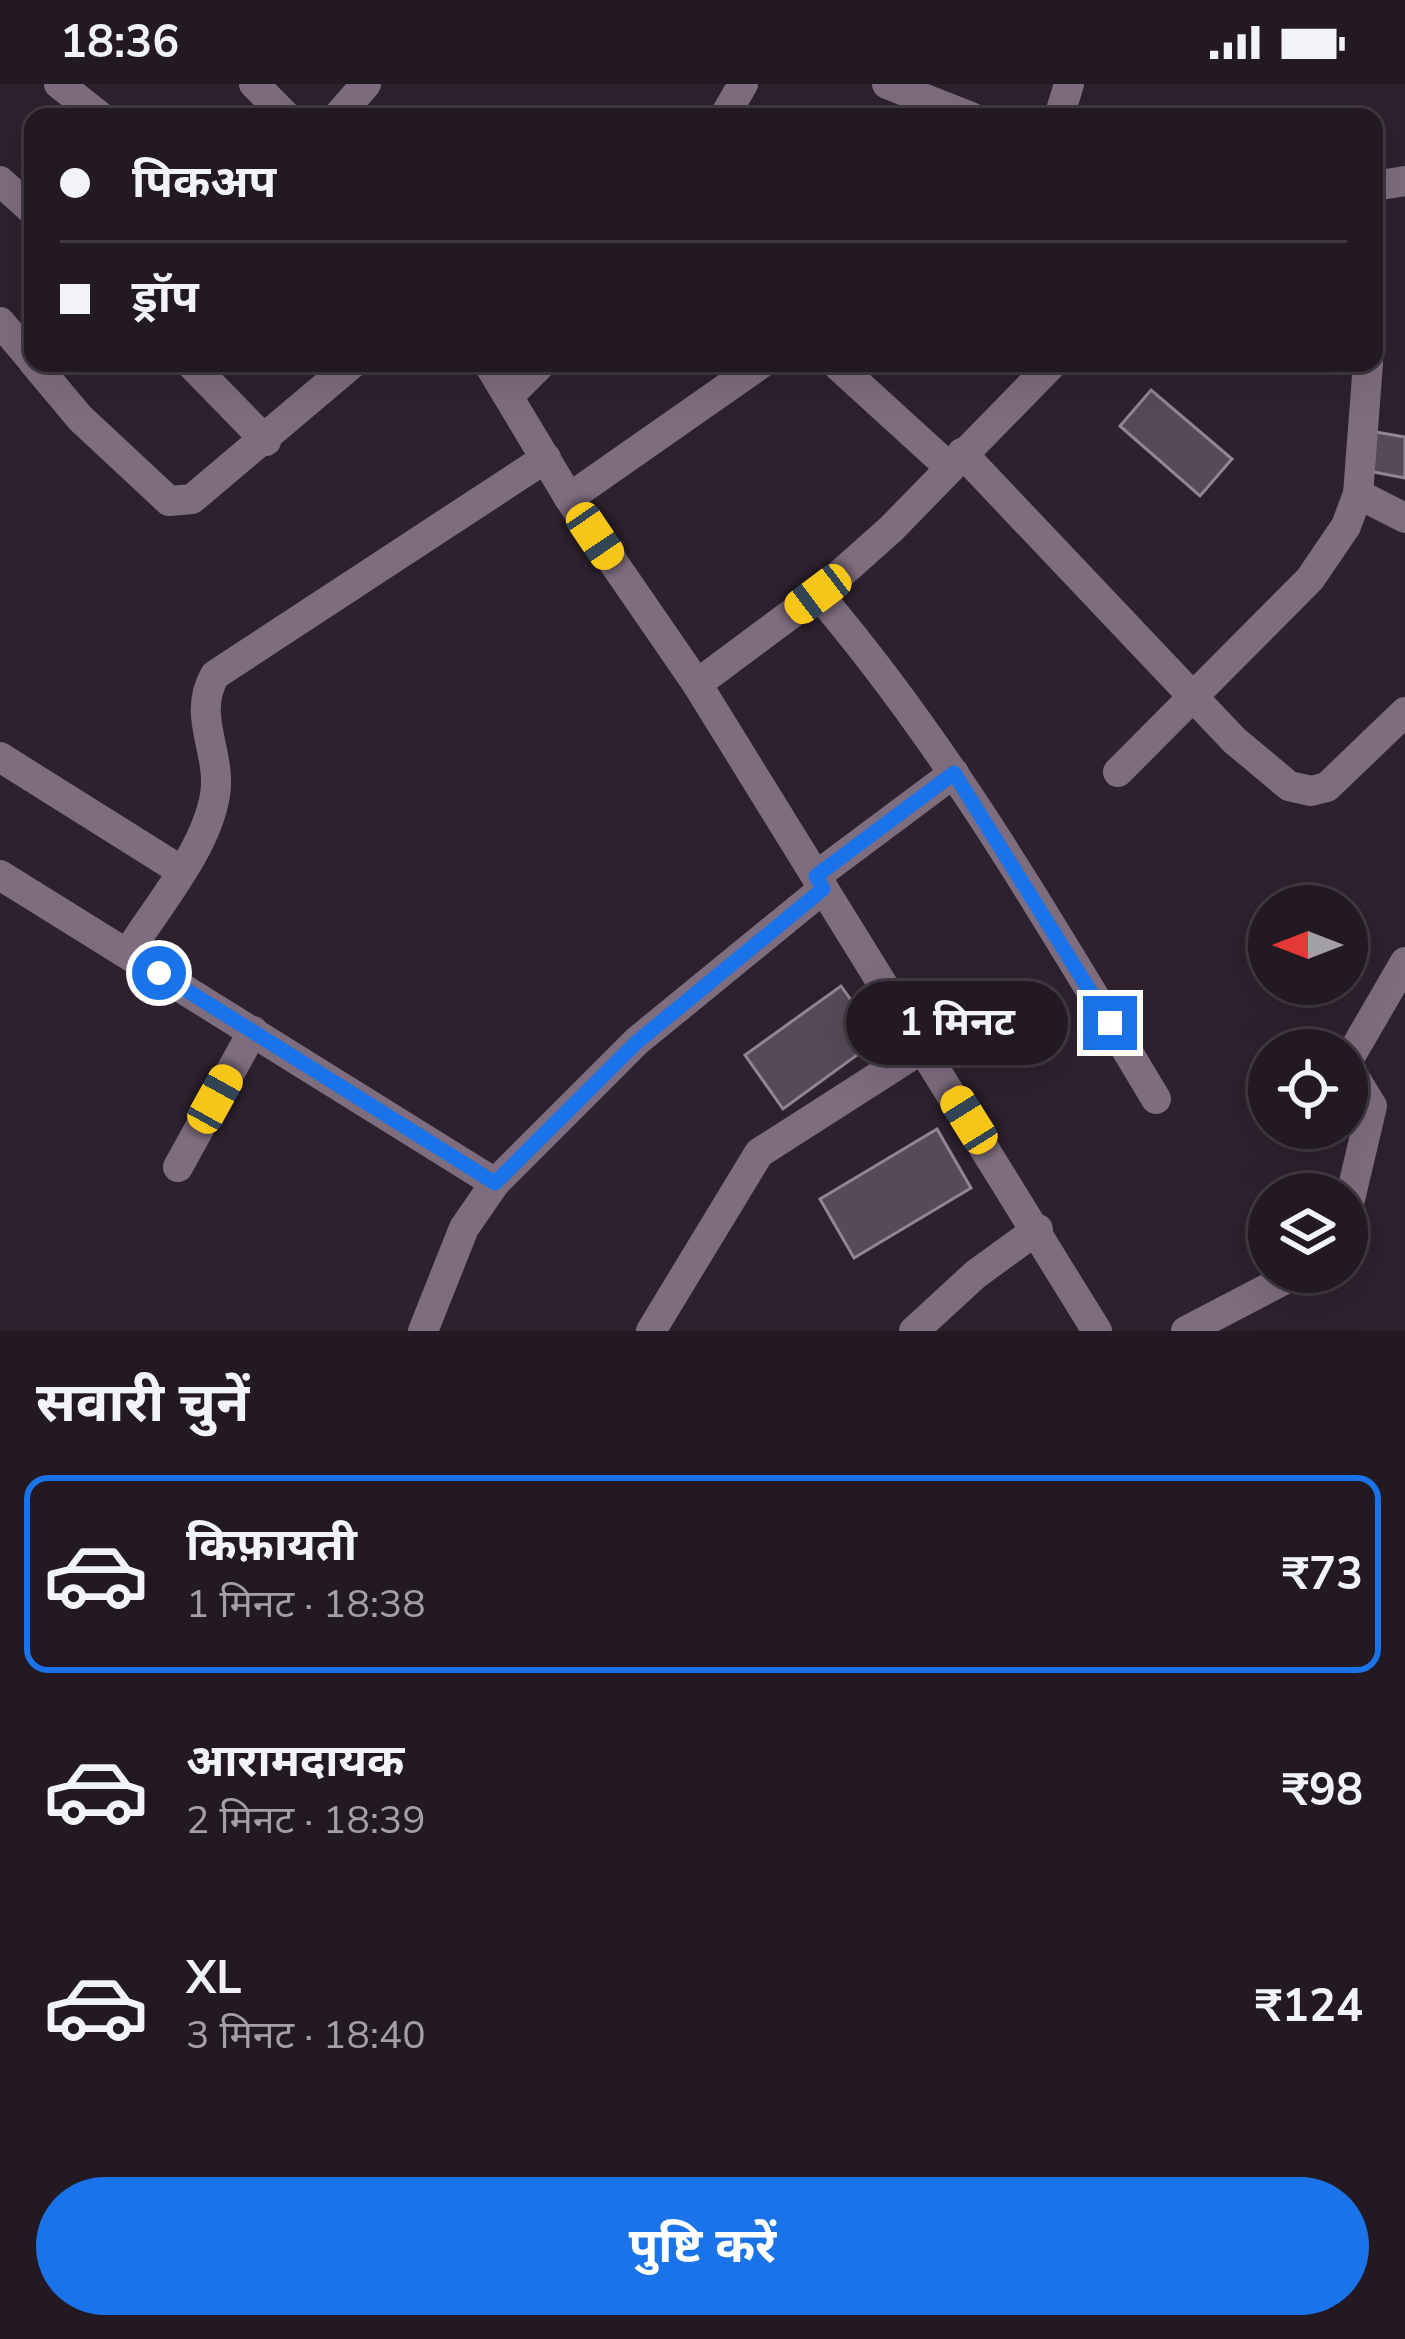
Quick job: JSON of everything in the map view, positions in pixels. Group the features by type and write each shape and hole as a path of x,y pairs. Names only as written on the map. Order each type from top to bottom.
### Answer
{"street":[{"path":"59,84 90,108"},
{"path":"254,84 278,108"},
{"path":"345,108 366,84"},
{"path":"887,84 948,108"},
{"path":"0,181 24,203"},
{"path":"0,322 24,350"},
{"path":"42,372 80,418 169,501 192,499 266,441 340,372"},
{"path":"199,372 266,441"},
{"path":"494,372 569,498 697,684 1097,1331"},
{"path":"509,396 533,372"},
{"path":"569,498 748,372"},
{"path":"846,372 956,460 1289,786 1311,791 1327,787 1405,712"},
{"path":"697,684 818,594 1044,372"},
{"path":"1118,772 1310,579 1346,526 1358,494 1367,372"},
{"path":"128,953 207,824 215,798 203,703 215,675 546,458"},
{"path":"1358,494 1405,518"},
{"path":"818,594 877,663 954,773 1156,1099"},
{"path":"0,757 180,870"},
{"path":"423,1331 464,1228 495,1183 637,1042 954,773"},
{"path":"0,875 495,1183"},
{"path":"1367,1029 1405,962"},
{"path":"178,1167 253,1031"},
{"path":"651,1331 759,1153 923,1048"},
{"path":"914,1331 976,1274 1038,1229"},
{"path":"1186,1331 1259,1293"}],"building":[{"path":"1151,390 1232,459 1200,496 1120,426"},
{"path":"1370,431 1405,437 1405,478 1363,470"},
{"path":"841,986 879,1039 783,1109 745,1055"},
{"path":"937,1129 971,1188 854,1258 820,1199"}],"route":[{"path":"159,973 495,1183 637,1042 823,889 816,876 954,773 1110,1023"}]}
